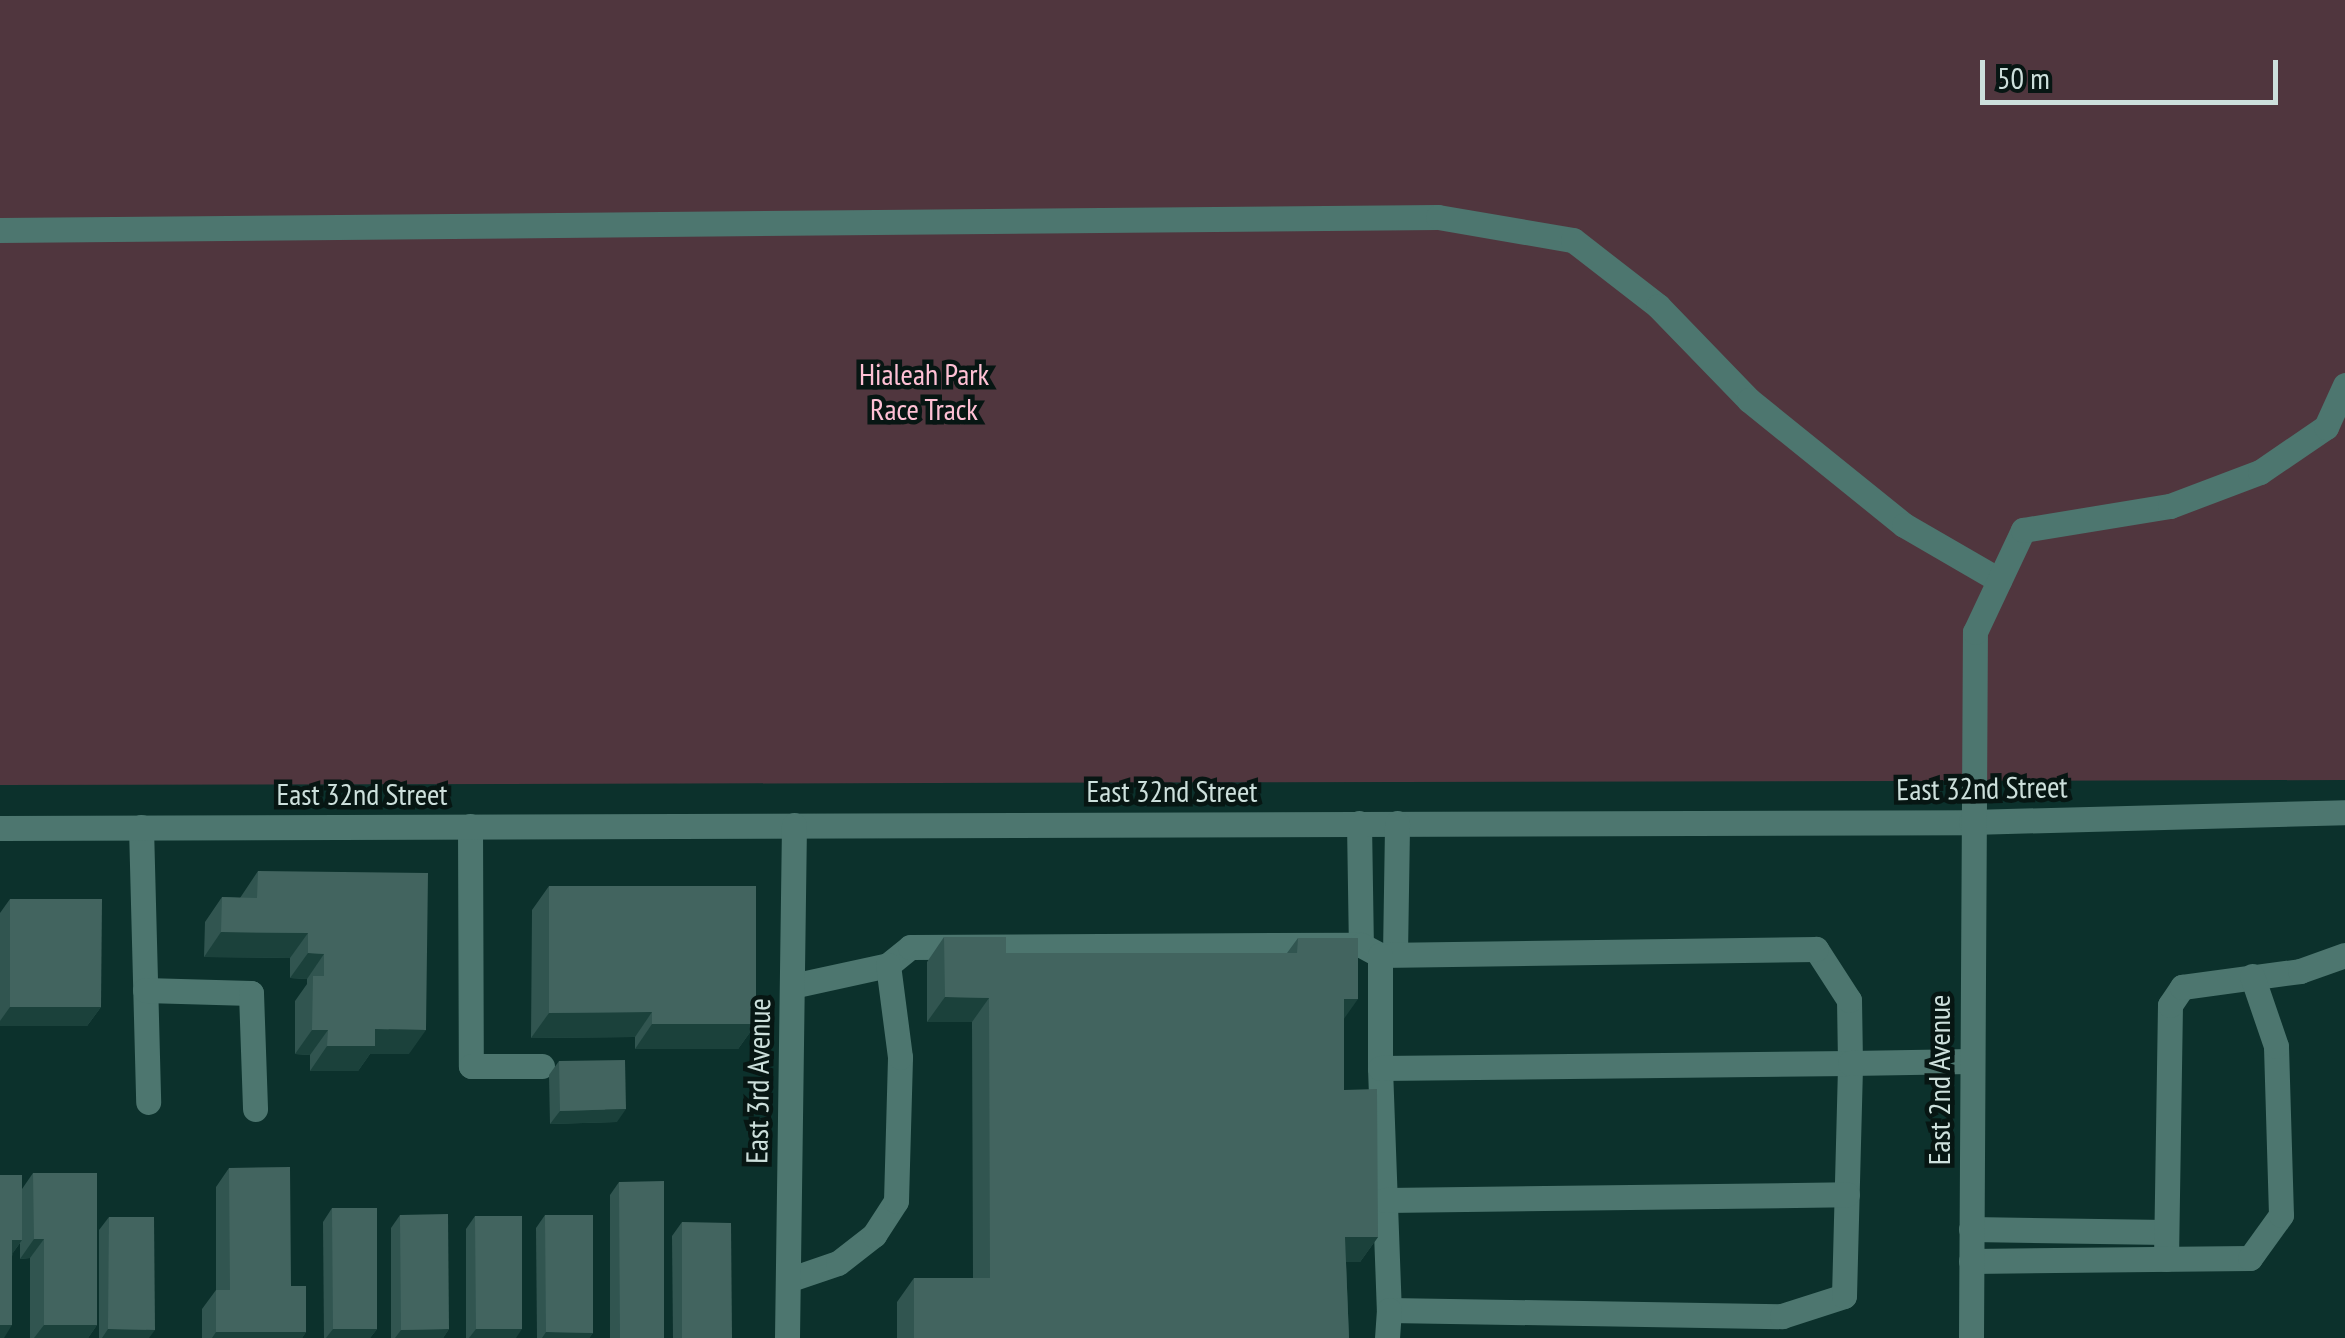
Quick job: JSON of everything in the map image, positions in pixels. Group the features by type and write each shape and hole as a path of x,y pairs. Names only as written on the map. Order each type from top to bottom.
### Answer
{"street":[{"path":"0,230 1438,217 1573,240 1658,306 1749,400 1904,525 1999,580"},
{"name":"East 2nd Avenue","path":"1971,1338 1975,632 2023,530 2170,506 2260,472 2326,427 2345,384"},
{"name":"East 32nd Street","path":"0,828 1971,822 2345,812"},
{"path":"1359,824 1379,951 1387,1338"},
{"path":"1379,951 1397,824"},
{"name":"East 3rd Avenue","path":"787,1338 794,825"},
{"path":"470,826 471,1066 542,1066"},
{"path":"141,827 148,1102"},
{"path":"792,986 888,965 910,947 1816,949 1849,1000 1844,1296 1782,1316 1388,1310"},
{"path":"2166,1259 2170,1005 2182,986 2252,976 2345,955"},
{"path":"788,1280 838,1263 874,1235 896,1201 900,1057 888,965"},
{"path":"1971,1261 2250,1258 2282,1215 2276,1046 2252,976"},
{"path":"146,990 251,993 255,1108"},
{"path":"1380,1068 1971,1061"},
{"path":"1385,1200 1847,1194"},
{"path":"1971,1229 2166,1232"}],"green space":[{"name":"Hialeah Park Race Track","path":"0,0 2345,0 2345,780 0,785"}],"building":[{"path":"258,871 428,873 426,1030 375,1029 375,1046 327,1046 328,1030 312,1030 313,976 324,976 324,954 308,953 308,933 221,932 222,897 257,898"},
{"path":"549,886 756,886 756,1024 652,1024 652,1012 549,1013"},
{"path":"10,899 102,899 101,1007 10,1007"},
{"path":"944,937 1006,937 1006,953 1297,953 1298,938 1358,938 1358,999 1344,999 1344,1090 1377,1089 1378,1237 1345,1237 1349,1338 914,1338 914,1278 990,1278 989,998 945,997"},
{"path":"625,1060 626,1109 560,1111 559,1061"},
{"path":"290,1167 291,1286 306,1286 306,1332 216,1332 216,1290 230,1290 229,1168"},
{"path":"33,1173 97,1173 97,1325 44,1325 44,1239 34,1239"},
{"path":"0,1175 22,1175 22,1240 12,1240 12,1325 0,1325"},
{"path":"664,1181 664,1338 620,1338 619,1182"},
{"path":"332,1208 377,1208 377,1329 333,1329"},
{"path":"448,1214 449,1329 401,1330 400,1215"},
{"path":"545,1215 593,1215 593,1333 546,1332"},
{"path":"475,1216 522,1216 522,1329 476,1329"},
{"path":"109,1217 154,1217 155,1330 108,1329"},
{"path":"682,1222 731,1223 732,1338 682,1338"}]}
